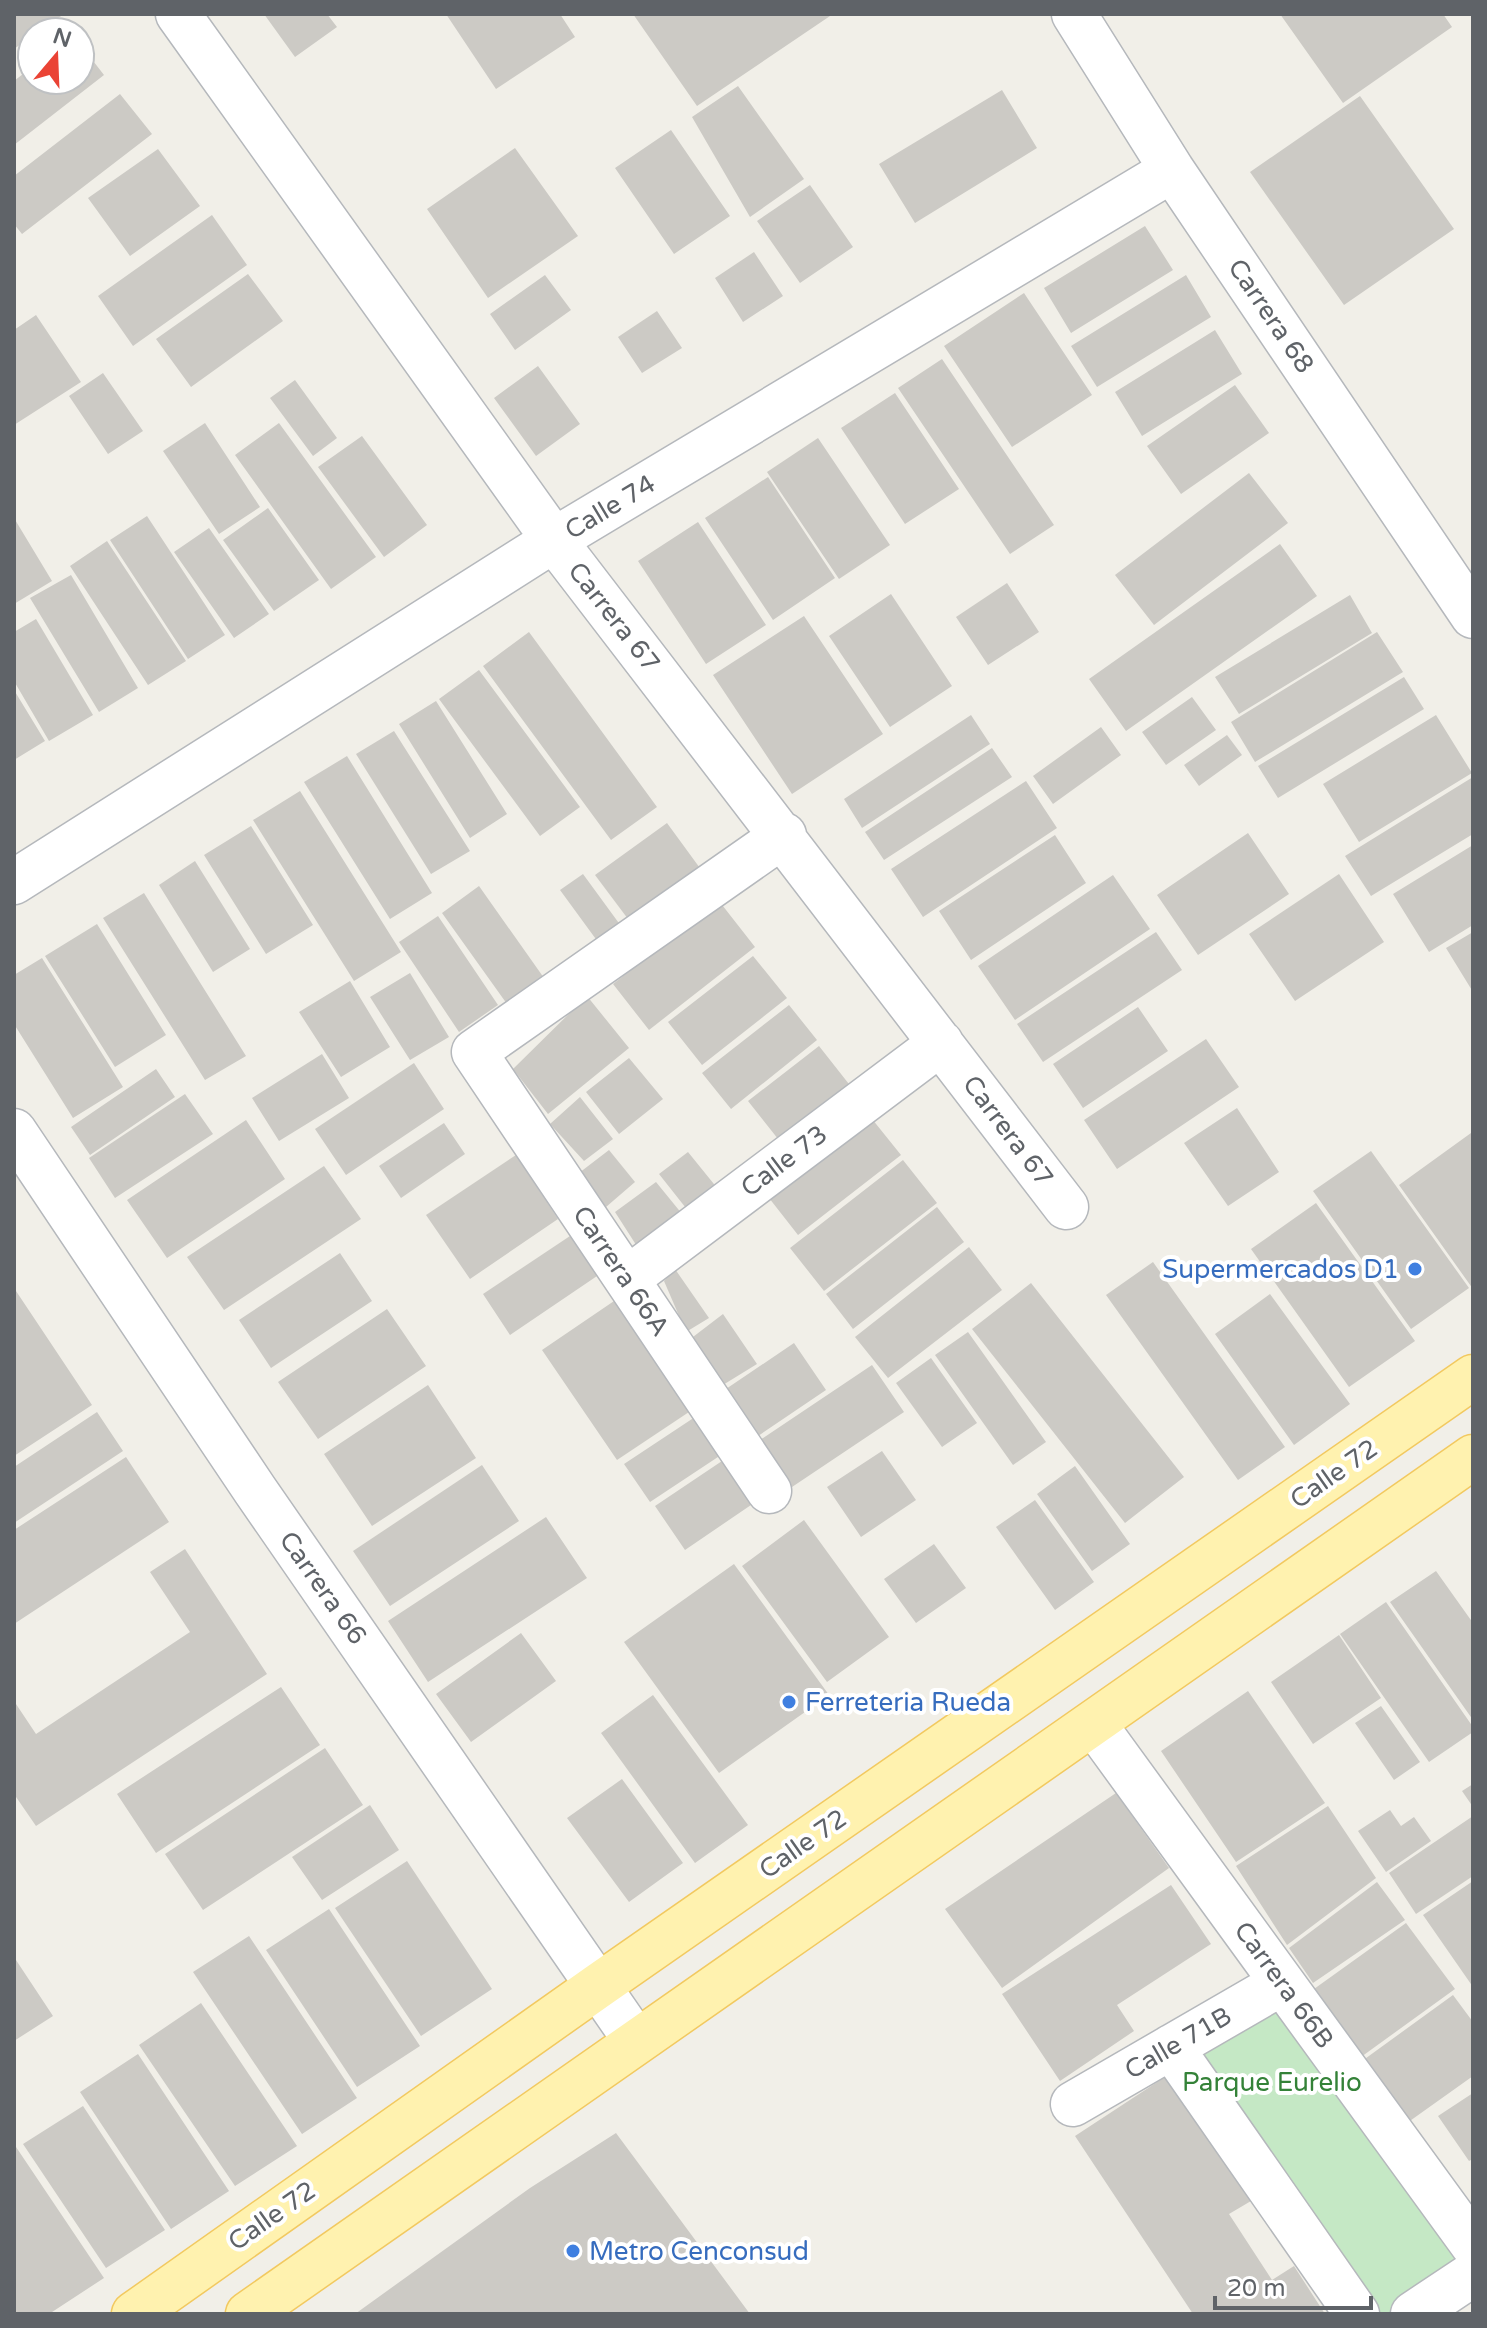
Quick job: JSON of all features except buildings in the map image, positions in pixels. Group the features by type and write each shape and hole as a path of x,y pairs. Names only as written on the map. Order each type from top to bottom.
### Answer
{"main road":[{"name":"Calle 72","path":"134,2314 598,1986 1473,1377"},
{"path":"248,2314 1473,1457"}],"street":[{"name":"Carrera 67","path":"178,14 554,540 784,835 1066,1207"},
{"name":"Carrera 68","path":"1074,14 1172,170 1473,616"},
{"name":"Calle 74","path":"14,882 554,540 1172,170"},
{"name":"Carrera 66A","path":"769,1491 474,1052 784,835"},
{"name":"Calle 73","path":"627,1279 941,1043"},
{"name":"Carrera 66","path":"14,1131 264,1503 636,2041"},
{"name":"Carrera 66B","path":"1094,1724 1473,2245"},
{"name":"Calle 71B","path":"1073,2104 1282,1983"},
{"path":"1171,2047 1357,2314"},
{"path":"1413,2314 1473,2274"}],"green space":[{"name":"Parque Eurelio","path":"1281,1996 1468,2264 1394,2314 1368,2314 1183,2053"}],"place":[{"name":"Supermercados D1","path":"1415,1269"},
{"name":"Ferreteria Rueda","path":"789,1702"},
{"name":"Metro Cenconsud","path":"573,2251"}]}
